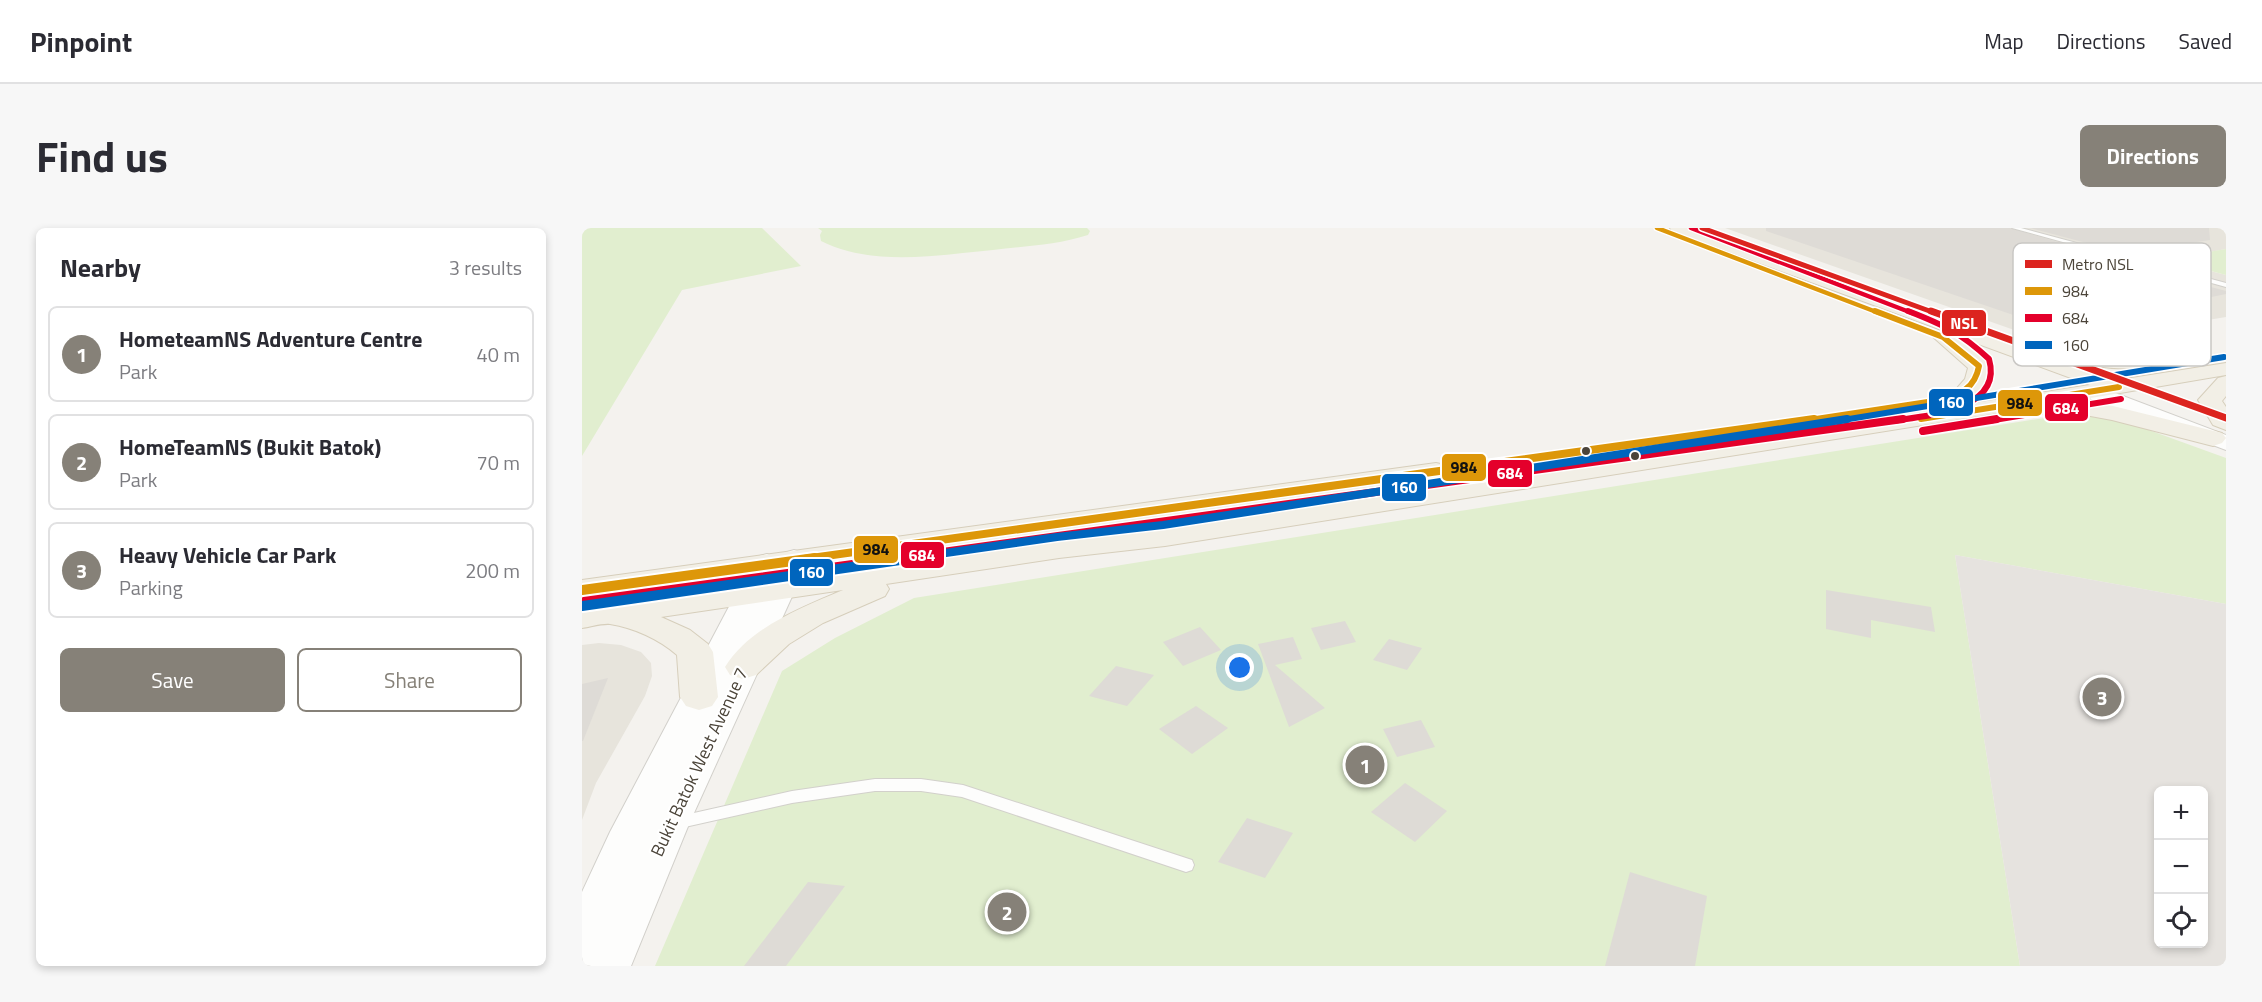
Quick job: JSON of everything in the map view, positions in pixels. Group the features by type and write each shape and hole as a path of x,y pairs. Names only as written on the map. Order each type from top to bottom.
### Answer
{"main road":[{"path":"1657,228 2013,363"},
{"path":"1677,228 2013,350"},
{"path":"1966,333 2013,343"},
{"path":"1943,337 1979,366 1979,374 1975,382 1962,395"},
{"path":"2211,349 2226,346"},
{"path":"2022,366 2094,392"},
{"path":"2059,366 2120,387"},
{"path":"594,616 773,577 1173,509 1908,406 2117,366"},
{"path":"582,590 934,568 1059,549 1165,537 1894,424 2226,369"},
{"path":"2007,405 2066,405 2223,433 2222,420 2210,400 2226,383"},
{"path":"1377,479 1384,489 1429,495"},
{"path":"1173,509 1300,497 1326,500 1332,504 1334,509"},
{"path":"743,667 777,636 811,616 856,594 934,568"},
{"path":"594,616 659,626 675,633 695,652 699,697"}],"street":[{"path":"2120,387 2223,433"},
{"path":"2094,392 2223,433"},
{"name":"Bukit Batok West Avenue 7","path":"606,966 669,824 743,667 773,577"},
{"name":"Bukit Batok West Avenue 7","path":"582,944 631,832 699,697 773,577"}],"lane":[{"path":"2015,228 2071,243"},
{"path":"2211,281 2226,285"},
{"path":"669,824 792,797 875,785 921,784 963,791 1186,865"}],"shaded area":[{"path":"1725,228 2226,228 2226,249 2211,252 2211,243 2013,243 2013,329"},
{"path":"2211,271 2226,275 2226,317 2211,319"},
{"path":"1955,555 2226,604 2226,966 2020,966"},
{"path":"599,643 621,645 641,652 651,663 652,676 645,696 596,783 582,820 582,645"}],"green space":[{"path":"582,228 762,228 801,266 682,290 582,456"},
{"path":"818,228 1087,228 1090,231 1088,235 1053,243 928,256 884,257 841,249 821,241 822,231"},
{"path":"2226,249 2226,275 2211,271 2211,252"},
{"path":"2069,414 2124,421 2226,458 2226,604 1955,555 2020,966 655,966 782,671 835,638 914,598"}],"building":[{"path":"1766,228 2010,228 2061,243 2013,243 2013,315 1766,231"},
{"path":"2030,228 2209,228 2210,240 2190,243 2086,243"},
{"path":"2211,287 2226,291 2226,294 2211,297"},
{"path":"1826,590 1931,607 1935,632 1871,620 1871,638 1826,629"},
{"path":"1345,621 1356,642 1321,650 1311,628"},
{"path":"1200,627 1221,650 1183,666 1163,642"},
{"path":"1293,637 1302,659 1275,665 1325,708 1289,727 1258,644"},
{"path":"1389,639 1422,648 1407,670 1373,660"},
{"path":"1116,666 1154,675 1127,706 1089,696"},
{"path":"608,678 583,741 582,741 582,684"},
{"path":"1196,706 1228,728 1192,754 1159,729"},
{"path":"1421,720 1435,747 1397,757 1383,729"},
{"path":"1405,783 1447,811 1415,842 1371,812"},
{"path":"1247,818 1293,833 1265,878 1218,862"},
{"path":"1630,872 1707,896 1695,966 1605,966"},
{"path":"808,882 845,886 786,966 744,966"}],"metro line":[{"name":"NSL","path":"1702,228 2013,341"},
{"name":"NSL","path":"2083,366 2226,418"}],"transit line":[{"name":"984","path":"582,590 1908,406 1953,397 1971,386 1977,377 1979,366 1943,337 1657,228"},
{"name":"684","path":"584,602 1910,418 1966,406 1972,403 1986,386 1991,365 1989,359 1967,339 1947,326 1691,228"},
{"name":"160","path":"2211,359 2224,357"},
{"name":"160","path":"582,606 1057,537 1163,525 1892,412 2170,366"},
{"name":"984","path":"1921,419 2119,387"},
{"name":"684","path":"1923,431 2121,399"}],"place":[{"name":"Heavy Vehicle Car Park","path":"2102,697"},
{"name":"HometeamNS Adventure Centre","path":"1365,765"},
{"name":"HomeTeamNS (Bukit Batok)","path":"1007,912"}]}
